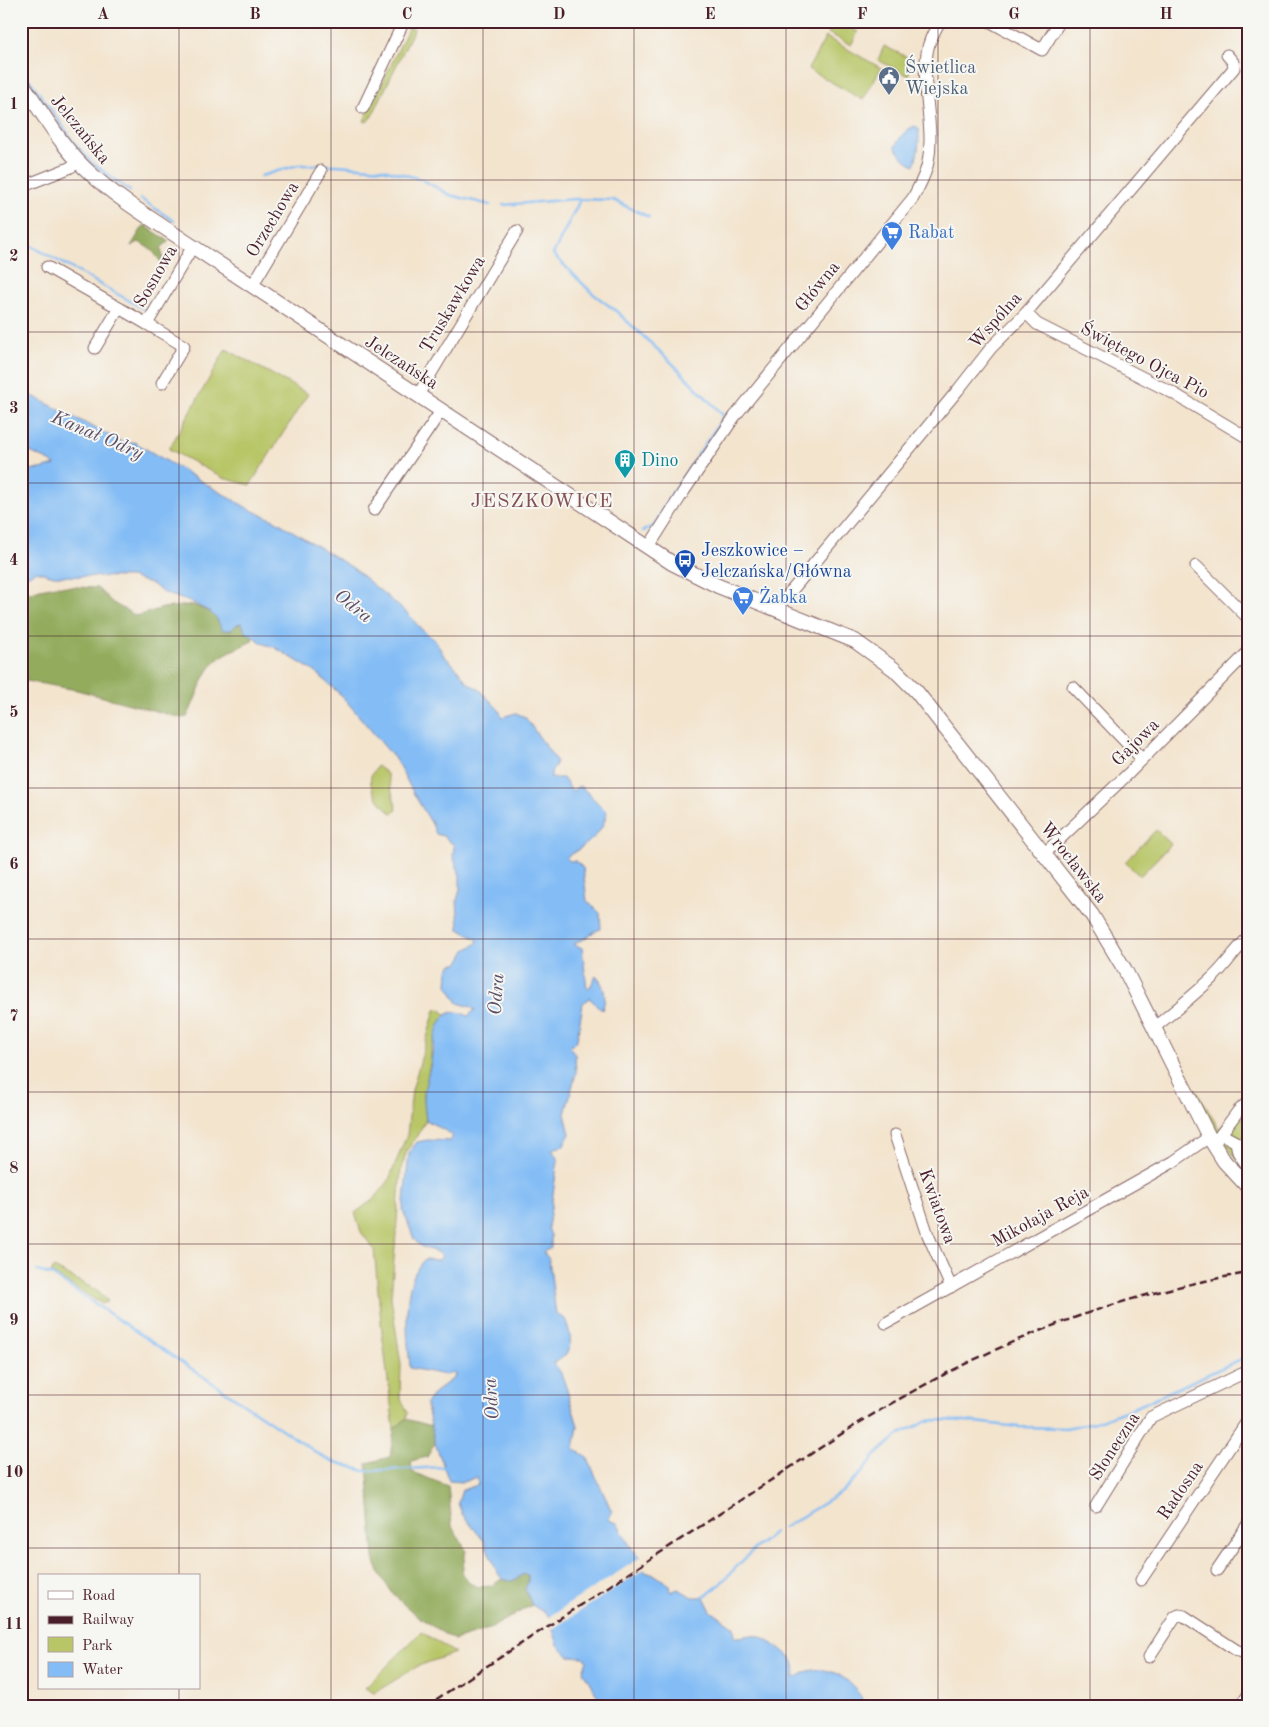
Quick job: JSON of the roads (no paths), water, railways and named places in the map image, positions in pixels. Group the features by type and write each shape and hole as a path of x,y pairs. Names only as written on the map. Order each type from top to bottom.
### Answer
{"main road":[{"name":"Jelczańska","path":"21,82 79,162 120,197 672,563 718,586 803,620"},
{"name":"Wrocławska","path":"803,620 855,641 894,669 916,691 1092,915 1125,970 1228,1166 1248,1187"}],"street":[{"path":"362,108 404,21"},
{"name":"Główna","path":"648,548 735,416 913,198 923,180 928,162 929,147 927,53 930,40 940,21"},
{"path":"989,21 1042,50 1060,21"},
{"name":"Wspólna","path":"778,610 783,601 991,348 1026,313 1234,68 1233,62 1227,56"},
{"path":"21,187 69,168 79,162"},
{"name":"Orzechowa","path":"252,286 321,171"},
{"name":"Truskawkowa","path":"418,395 517,231"},
{"name":"Sosnowa","path":"147,324 193,246"},
{"name":"Sosnowa","path":"47,267 184,346 162,382"},
{"name":"Sosnowa","path":"95,348 119,308"},
{"name":"Świętego Ojca Pio","path":"1026,313 1038,324 1171,392 1248,438"},
{"path":"374,510 441,410"},
{"path":"1196,566 1248,618"},
{"name":"Gajowa","path":"1044,854 1248,652"},
{"path":"1073,687 1142,759"},
{"path":"1154,1028 1212,979 1226,964 1236,949 1248,938"},
{"name":"Mikołaja Reja","path":"886,1323 1214,1139 1248,1102"},
{"name":"Kwiatowa","path":"895,1135 928,1235 950,1286"},
{"path":"1214,1139 1236,1142 1238,1152 1248,1166"},
{"name":"Słoneczna","path":"1096,1506 1151,1417 1248,1371"},
{"name":"Radosna","path":"1141,1580 1248,1420"},
{"path":"1217,1570 1248,1524"},
{"path":"1149,1657 1175,1617 1179,1615 1184,1616 1236,1650 1248,1655"},
{"path":"1241,1706 1248,1695"}],"water":[{"path":"915,126 919,129 919,138 918,152 914,165 903,158 895,147 903,134"},
{"path":"21,390 126,444 134,442 249,509 276,521 353,568 408,614 421,629 436,641 444,656 469,684 479,689 499,710 502,717 516,713 525,717 557,762 551,773 551,778 563,778 572,791 579,786 584,789 607,812 602,827 592,839 566,857 570,861 576,861 583,868 587,901 600,913 601,929 574,944 582,948 587,988 590,987 596,976 603,988 604,1001 602,1010 589,998 583,1003 577,1040 570,1047 575,1054 576,1073 565,1114 570,1134 563,1146 552,1149 558,1160 548,1228 551,1235 551,1248 543,1252 549,1259 556,1314 565,1319 569,1332 570,1344 568,1350 561,1359 554,1363 561,1373 578,1426 574,1449 587,1457 612,1512 608,1520 617,1523 632,1549 640,1556 645,1572 655,1575 670,1585 671,1592 678,1589 693,1597 704,1597 711,1611 734,1627 735,1637 755,1635 778,1647 794,1662 796,1668 794,1678 807,1672 825,1670 847,1680 862,1699 858,1706 603,1706 583,1671 587,1661 584,1657 569,1656 558,1645 548,1615 532,1605 525,1589 528,1575 524,1574 512,1581 502,1579 497,1572 484,1541 462,1514 458,1503 462,1490 478,1485 477,1477 463,1482 449,1481 435,1443 426,1403 436,1391 454,1378 455,1374 445,1375 410,1368 407,1326 408,1296 411,1282 417,1269 425,1259 439,1260 442,1256 420,1246 414,1239 403,1210 409,1153 417,1142 427,1140 450,1141 453,1135 426,1120 425,1088 436,1034 443,1018 450,1013 458,1012 468,1016 475,1010 458,1003 447,985 448,970 452,964 458,964 466,950 476,944 478,940 459,929 457,900 460,890 460,875 453,856 454,845 443,836 436,834 396,760 342,696 317,673 274,647 264,644 245,631 242,623 237,624 231,630 222,630 217,619 210,612 193,603 162,592 154,585 131,577 54,576 36,571 27,576 21,576 21,470 41,469 55,465 21,448"}],"waterway":[{"path":"21,68 74,142 92,163 130,191"},
{"path":"261,176 298,165 337,165 383,169 421,179 450,195 490,205"},
{"path":"141,199 174,221"},
{"path":"503,205 575,199 613,200 649,217"},
{"path":"580,200 553,254 591,292 616,311 669,360 724,416 670,496 654,526 643,531"},
{"path":"21,240 144,309"},
{"path":"37,1271 52,1275 326,1459 364,1471 445,1467"},
{"path":"783,1528 842,1492 887,1445 902,1433 927,1421 966,1421 1019,1427 1066,1428 1095,1422 1136,1407 1248,1356"},
{"path":"704,1597 717,1587 750,1553 774,1532"},
{"path":"21,1703 24,1706"}],"railway":[{"path":"426,1706 846,1431 941,1376 1038,1331 1089,1313 1193,1283 1248,1273"}],"place":[{"name":"Świetlica Wiejska","path":"889,96"},
{"name":"Rabat","path":"892,251"},
{"name":"Dino","path":"625,479"},
{"name":"Jeszkowice – Jelczańska/Główna","path":"685,579"},
{"name":"Żabka","path":"743,616"}],"district":[{"name":"JESZKOWICE","path":"542,500"}],"water label":[{"name":"Kanał Odry","path":"98,434"},
{"name":"Odra","path":"354,605"},
{"name":"Odra","path":"495,994"},
{"name":"Odra","path":"490,1399"}]}
